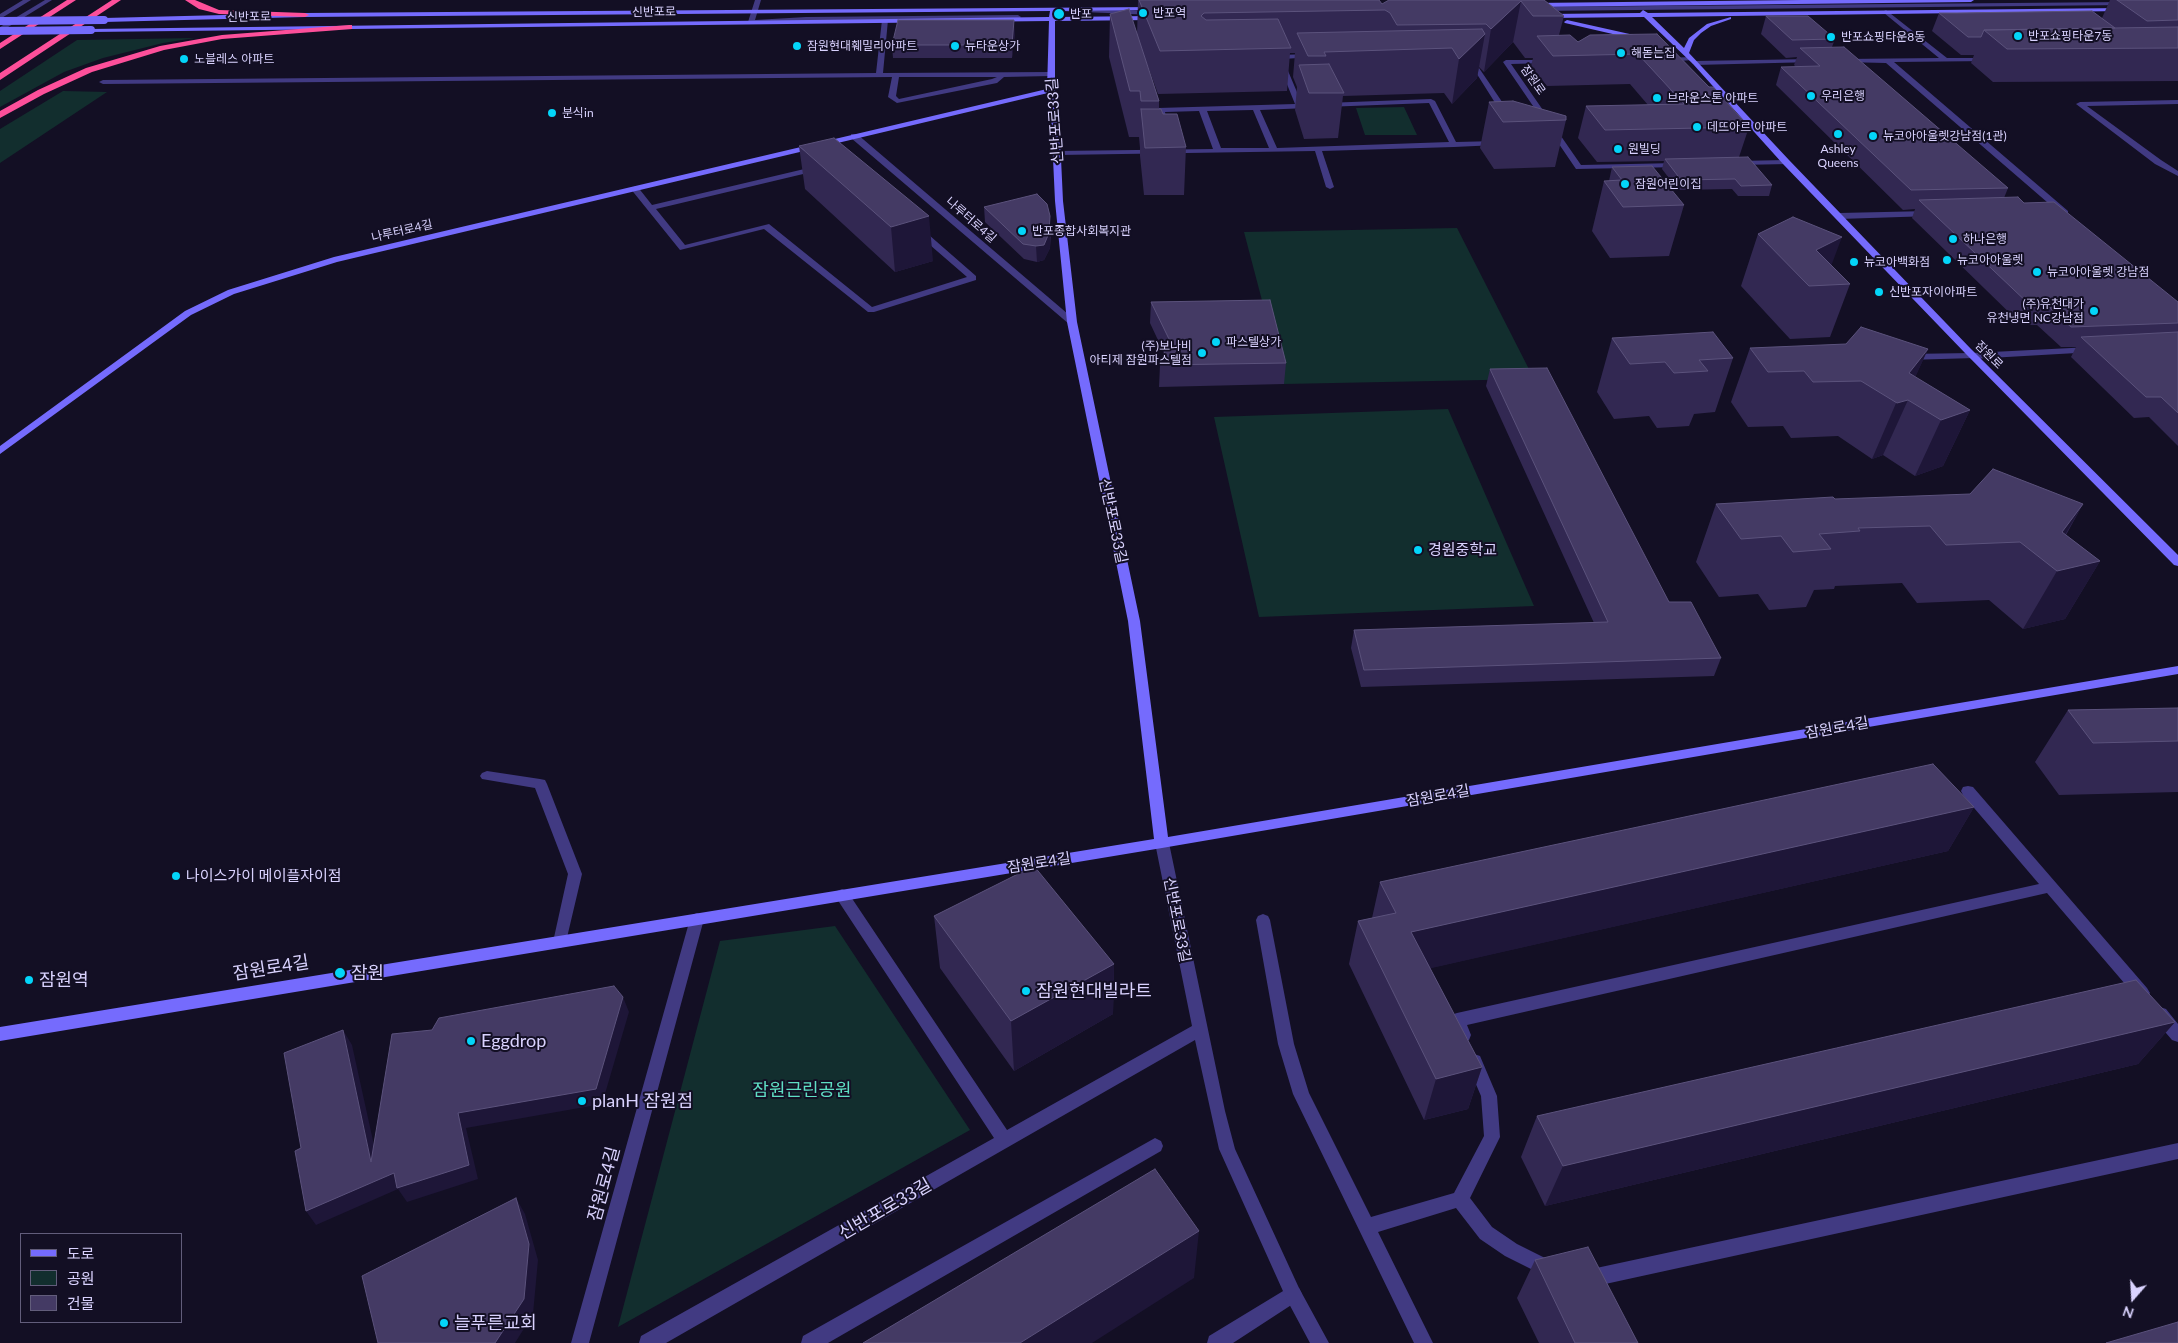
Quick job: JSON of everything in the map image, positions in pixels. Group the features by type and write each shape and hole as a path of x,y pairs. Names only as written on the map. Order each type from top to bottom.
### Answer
{"highway":[{"path":"0,47 72,0"},
{"path":"0,77 117,0"},
{"path":"189,0 202,8 219,12 305,15"},
{"path":"0,115 41,92 89,70 163,48 222,37 348,27"}],"main road":[{"path":"1523,7 1551,0"},
{"path":"1697,0 1757,2"},
{"path":"1532,5 1971,0"},
{"name":"잠원로","path":"1635,4 1690,59 1972,356 2178,562"},
{"path":"1530,16 2133,9"},
{"name":"신반포로","path":"0,21 305,15 754,11 1052,14 1162,13"},
{"name":"신반포로","path":"0,30 885,20 1052,14"},
{"name":"신반포로33길","path":"1052,14 1051,90 1056,116 1059,201 1072,322 1134,621 1162,842"},
{"path":"1666,46 1690,59 1691,39 1709,25 1727,19 1758,14"},
{"path":"1542,19 1596,27 1651,41"},
{"name":"나루터로4길","path":"0,451 188,313 231,292 334,260 1051,90"},
{"name":"잠원로4길","path":"0,1034 1162,842 2178,670"}],"street":[{"path":"0,17 28,0"},
{"path":"0,30 49,0"},
{"path":"758,0 751,22 806,19 1052,14"},
{"path":"1523,7 1635,4 2138,2"},
{"path":"2067,10 2074,16"},
{"path":"1886,12 1945,59"},
{"path":"879,75 885,20"},
{"path":"1270,57 1316,56"},
{"path":"1279,57 1299,106"},
{"path":"1840,61 2003,58"},
{"path":"1660,60 1820,61"},
{"path":"1888,60 2069,217"},
{"name":"잠원로","path":"1554,61 1506,62 1579,167 1686,165"},
{"path":"1458,69 1477,69 1514,126"},
{"path":"1286,72 1295,72"},
{"path":"896,75 892,98 897,101 994,82 1006,74"},
{"path":"103,82 1051,74"},
{"path":"1168,143 1161,110 1431,101 1454,145"},
{"path":"2176,172 2080,104 2178,102"},
{"path":"1255,107 1274,150"},
{"path":"1202,109 1218,151"},
{"name":"나루터로4길","path":"854,136 1072,322"},
{"path":"1058,153 1168,143 1218,151 1506,143"},
{"path":"1318,149 1330,187"},
{"path":"1726,164 1786,162"},
{"path":"650,208 823,166"},
{"path":"634,188 683,248 766,226 871,310 973,278 915,227"},
{"path":"2052,211 2062,210"},
{"path":"1839,216 1936,214"},
{"path":"1900,358 2099,350"},
{"path":"487,776 540,784 575,874 560,942"},
{"path":"1968,791 2178,1035"},
{"name":"신반포로33길","path":"1162,842 1216,1112 1227,1149 1293,1294 1320,1343"},
{"path":"1367,1227 1460,1199 1492,1137 1489,1096 1456,1020 2050,887"},
{"path":"842,895 1005,1141"},
{"name":"잠원로4길","path":"580,1343 698,919"},
{"path":"1263,920 1286,1044 1301,1094 1424,1343"},
{"name":"신반포로33길","path":"648,1343 1199,1030"},
{"path":"810,1343 1155,1146"},
{"path":"1460,1199 1486,1233 1511,1250 1551,1270 1586,1279 2178,1151"},
{"path":"1216,1343 1293,1294"}],"green space":[{"path":"195,38 163,43 103,58 64,72 0,107 0,91 77,40"},
{"path":"63,91 107,92 0,163 0,129"},
{"path":"1404,107 1417,135 1365,135 1356,108"},
{"path":"1457,228 1534,379 1284,384 1244,232"},
{"path":"1448,409 1534,606 1259,617 1214,417"},
{"name":"잠원근린공원","path":"835,926 970,1130 618,1327 720,941"}],"building":[{"path":"1139,0 1379,0 1382,4 1389,0 1544,0 1564,16 1533,16 1521,1 1491,29 1486,24 1397,25 1390,13 1385,10 1204,13 1201,16 1206,20 1278,19 1291,48 1160,51"},
{"path":"2117,0 2178,0 2178,20 2147,21"},
{"path":"1129,9 1159,101 1141,101 1140,91 1130,91 1110,14"},
{"path":"2092,11 2115,28 1984,30 1981,37 1968,37 1939,13 1957,13"},
{"path":"1766,16 1808,16 1835,39 1792,40"},
{"path":"898,20 1014,20 1012,45 892,45"},
{"path":"2178,27 2178,48 2007,49 1984,30"},
{"path":"1482,29 1485,34 1459,59 1452,48 1324,52 1326,56 1308,56 1297,33"},
{"path":"1657,34 1709,87 1713,87 1749,127 1605,130 1586,106 1684,104 1638,54 1553,56 1537,36 1570,35 1578,42 1590,35"},
{"path":"1844,47 2008,188 1911,190 1781,67 1820,66 1800,48"},
{"path":"1329,64 1344,93 1309,93 1299,65"},
{"path":"1513,101 1566,116 1566,120 1503,122 1489,102"},
{"path":"1141,109 1161,109 1163,114 1177,114 1186,147 1145,148"},
{"path":"834,138 929,216 891,227 799,146"},
{"path":"1748,157 1772,185 1741,186 1735,179 1681,180 1665,159"},
{"path":"1652,166 1684,205 1623,207 1604,181 1622,180 1612,167"},
{"path":"1037,194 1047,204 1050,216 1049,233 1044,245 1023,244 984,207"},
{"name":"뉴코아아울렛 강남점","path":"2018,197 2024,203 2054,202 2178,302 2178,323 2071,327 2047,305 2031,306 1919,200"},
{"path":"1793,217 1842,237 1816,250 1850,284 1809,286 1758,234"},
{"name":"파스텔상가","path":"1270,300 1286,363 1160,365 1169,339 1151,302"},
{"path":"1861,327 1928,349 1909,373 1970,410 1941,420 1908,400 1897,403 1861,381 1813,382 1804,371 1768,372 1750,348 1846,344"},
{"path":"1713,332 1733,358 1699,360 1708,371 1674,373 1665,362 1630,364 1612,338"},
{"path":"2178,332 2178,413 2161,397 2146,397 2081,337"},
{"path":"1547,368 1669,602 1691,602 1721,658 1364,670 1354,630 1608,622 1490,369"},
{"path":"1993,469 2083,504 2062,532 2100,561 2057,571 2020,542 1946,545 1930,526 1858,528 1860,531 1819,534 1831,549 1793,552 1781,536 1741,539 1716,504 1833,497 1835,499 1970,494"},
{"path":"2178,708 2178,741 2093,743 2068,710"},
{"path":"1933,764 1974,807 1411,932 1482,1067 1436,1079 1358,921 1396,913 1380,882"},
{"path":"1034,866 1114,964 1011,1021 934,916"},
{"path":"2136,980 2175,1022 1563,1166 1537,1116"},
{"path":"614,986 623,997 596,1089 458,1113 469,1165 397,1188 394,1173 306,1211 295,1151 301,1148 284,1053 343,1030 371,1162 392,1034 432,1030 439,1018"},
{"path":"1155,1169 1199,1231 1020,1343 863,1343"},
{"path":"516,1198 529,1244 524,1299 495,1343 378,1343 362,1276"},
{"path":"1588,1247 1638,1343 1575,1343 1535,1260"},
{"path":"2178,1322 2178,1343 2106,1343"}],"place":[{"name":"반포역","path":"1143,13"},
{"name":"반포","path":"1059,14"},
{"name":"반포쇼핑타운7동","path":"2018,36"},
{"name":"반포쇼핑타운8동","path":"1831,37"},
{"name":"잠원현대훼밀리아파트","path":"797,46"},
{"name":"뉴타운상가","path":"955,46"},
{"name":"해돋는집","path":"1621,53"},
{"name":"노블레스 아파트","path":"184,59"},
{"name":"우리은행","path":"1811,96"},
{"name":"브라운스톤 아파트","path":"1657,98"},
{"name":"분식in","path":"552,113"},
{"name":"데뜨아르 아파트","path":"1697,127"},
{"name":"Ashley Queens","path":"1838,134"},
{"name":"뉴코아아울렛강남점(1관)","path":"1873,136"},
{"name":"원빌딩","path":"1618,149"},
{"name":"잠원어린이집","path":"1625,184"},
{"name":"반포종합사회복지관","path":"1022,231"},
{"name":"하나은행","path":"1953,239"},
{"name":"뉴코아아울렛","path":"1947,260"},
{"name":"뉴코아백화점","path":"1854,262"},
{"name":"뉴코아아울렛 강남점","path":"2037,272"},
{"name":"신반포자이아파트","path":"1879,292"},
{"name":"(주)유천대가 유천냉면 NC강남점","path":"2094,311"},
{"name":"파스텔상가","path":"1216,342"},
{"name":"(주)보나비 아티제 잠원파스텔점","path":"1202,353"},
{"name":"경원중학교","path":"1418,550"},
{"name":"나이스가이 메이플자이점","path":"176,876"},
{"name":"잠원","path":"340,973"},
{"name":"잠원역","path":"29,980"},
{"name":"잠원현대빌라트","path":"1026,991"},
{"name":"Eggdrop","path":"471,1041"},
{"name":"planH 잠원점","path":"582,1101"},
{"name":"늘푸른교회","path":"444,1323"}]}
